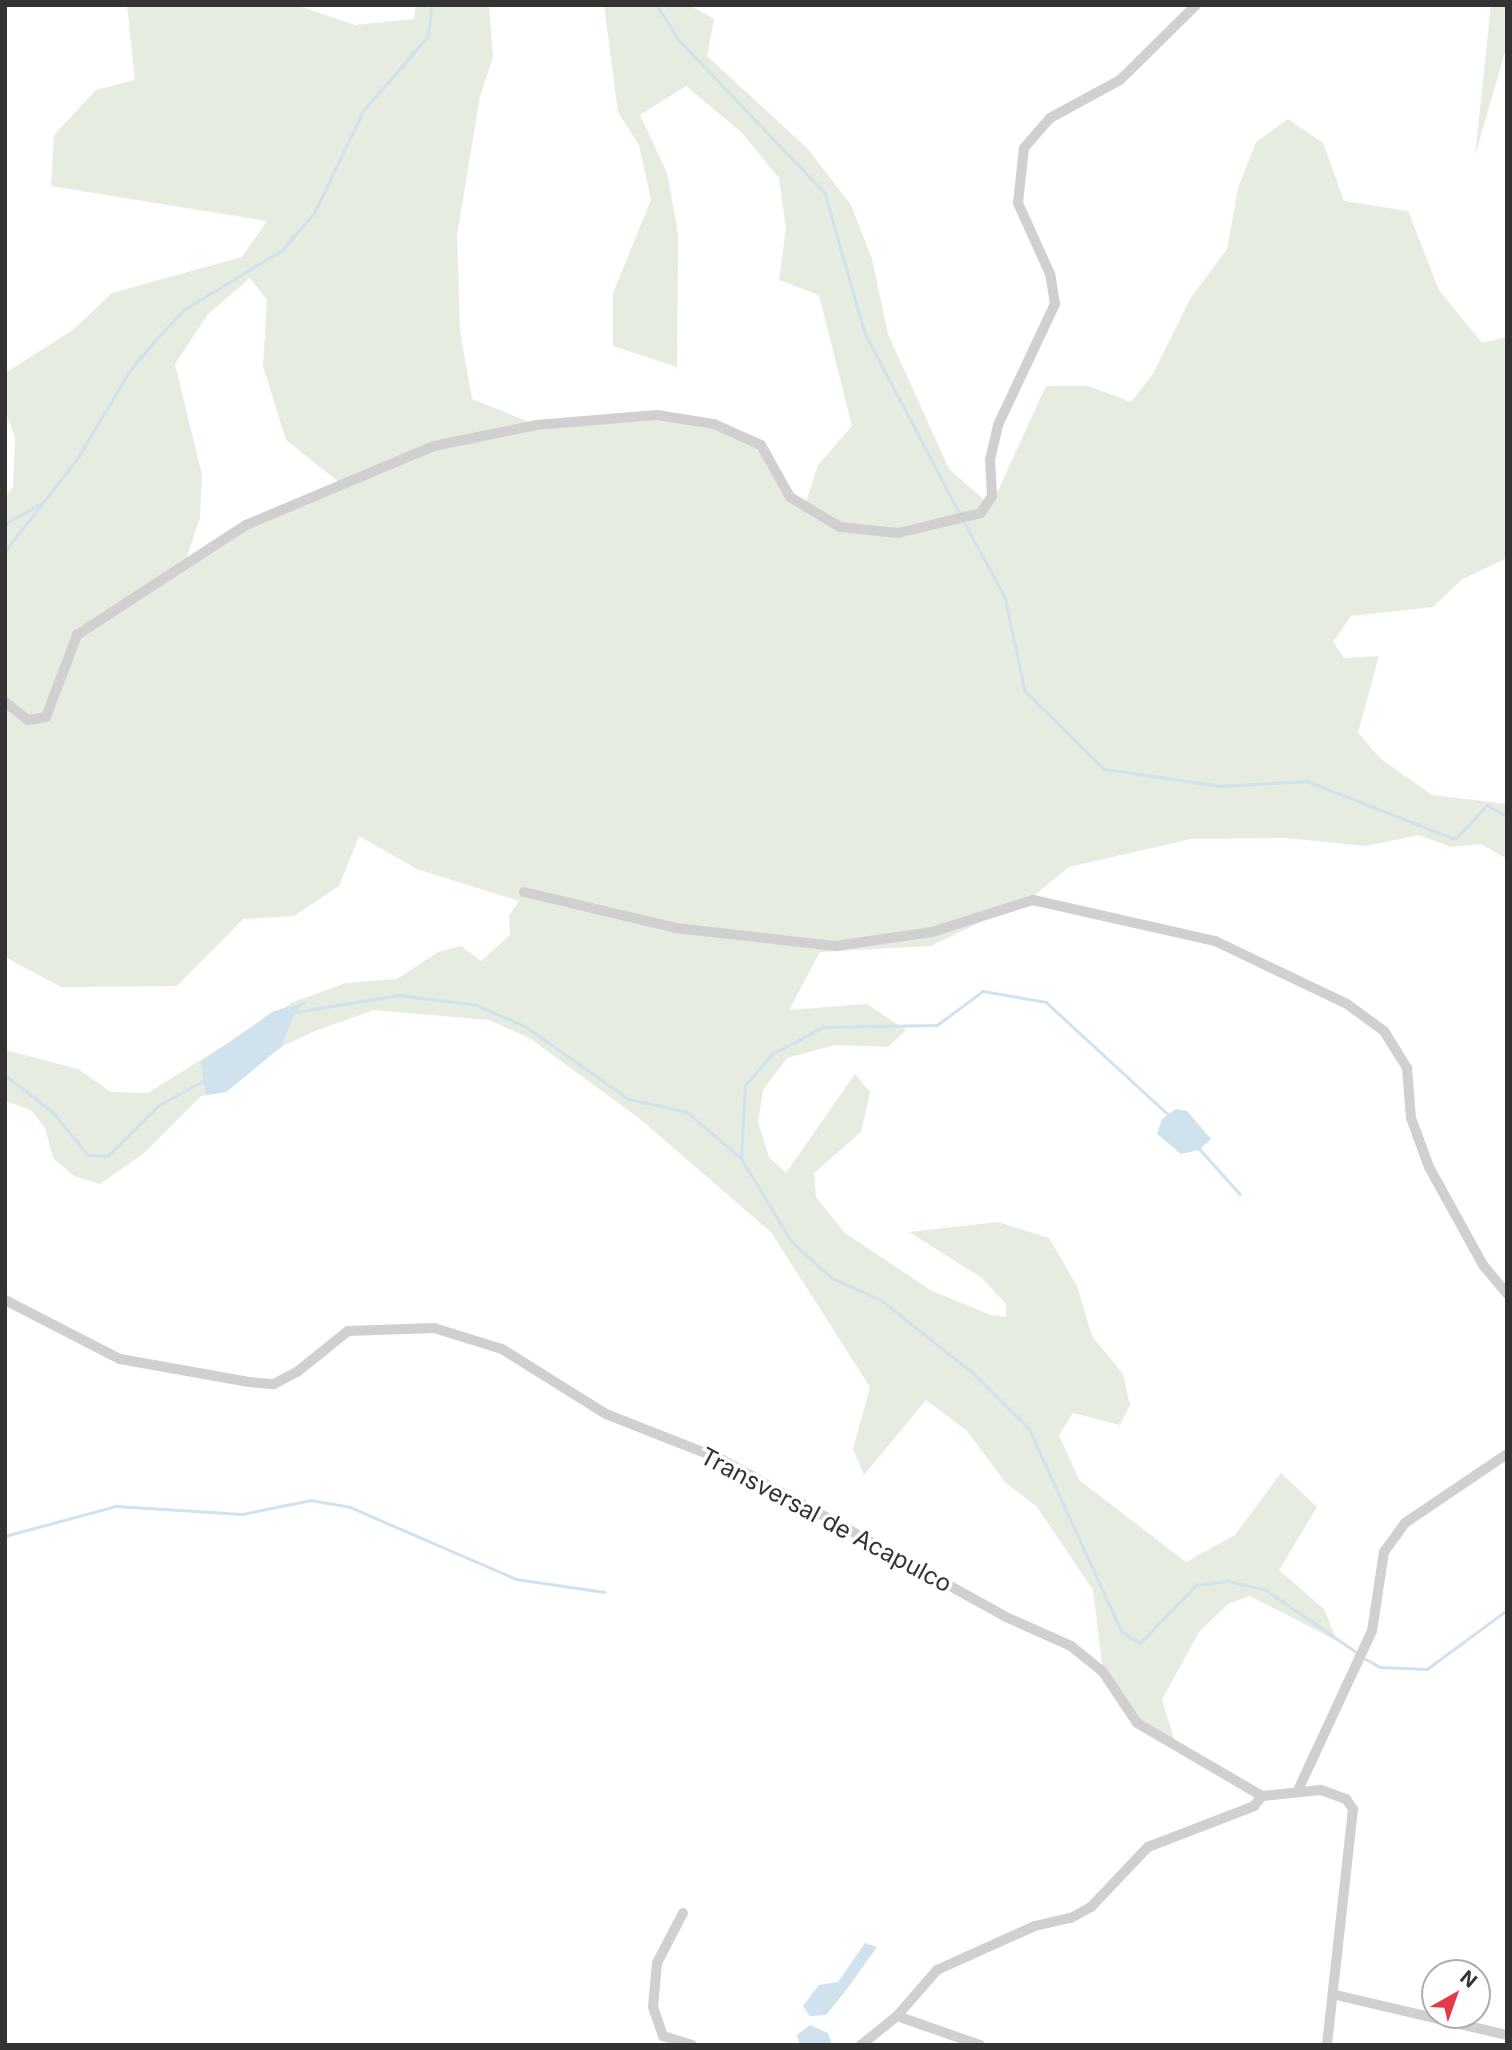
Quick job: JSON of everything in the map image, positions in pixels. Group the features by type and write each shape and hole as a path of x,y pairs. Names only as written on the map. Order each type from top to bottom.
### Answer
{"street":[{"path":"5,702 28,720 46,717 68,649 83,629 246,525 422,450 536,425 657,415 714,424 761,445 790,497 840,527 898,533 981,513 992,496 990,460 998,425 1055,304 1050,274 1018,203 1024,148 1051,118 1120,80 1196,5"},
{"path":"524,892 676,928 835,946 932,932 1033,900 1216,941 1347,1004 1384,1031 1407,1068 1411,1118 1429,1167 1483,1265 1507,1294"},
{"name":"Transversal de Acapulco","path":"5,1300 120,1359 249,1382 285,1378 348,1331 434,1328 502,1349 606,1414 723,1460 996,1611 1071,1646 1103,1672 1137,1723 1262,1796"},
{"path":"1299,1788 1372,1631 1384,1552 1405,1523 1507,1454"},
{"path":"861,2045 897,2016 937,1970 1035,1926 1071,1918 1091,1907 1148,1847 1254,1806 1262,1796 1299,1788 1335,1793 1353,1809 1336,1995 1327,2045"},
{"path":"683,1913 657,1963 653,2007 663,2036 692,2045"},
{"path":"1336,1995 1507,2035"},
{"path":"897,2016 980,2045"}],"shaded area":[{"path":"127,5 296,5 355,25 414,19 416,5 489,5 493,57 480,96 457,235 460,331 472,399 539,426 686,416 761,445 804,508 818,465 852,426 819,295 779,280 786,228 779,178 742,133 686,86 640,115 667,173 678,234 677,367 613,346 613,293 651,200 639,145 618,112 604,5 689,5 714,19 707,56 807,148 851,205 872,259 888,334 949,469 991,506 1046,386 1088,386 1131,402 1153,374 1190,299 1227,249 1238,188 1256,142 1288,119 1323,143 1344,201 1408,211 1439,290 1482,343 1507,337 1507,558 1461,580 1433,607 1351,616 1333,642 1344,658 1379,656 1358,733 1381,759 1432,795 1507,804 1507,859 1481,844 1451,847 1419,835 1366,846 1285,838 1191,839 1069,867 1032,897 931,946 820,952 789,1010 867,1004 906,1030 888,1047 835,1045 787,1058 763,1090 758,1122 769,1157 786,1173 855,1074 870,1092 861,1132 814,1173 816,1197 845,1233 932,1291 991,1315 1006,1317 1006,1304 982,1278 909,1232 998,1222 1049,1238 1077,1286 1092,1336 1123,1374 1130,1405 1120,1425 1073,1413 1059,1435 1079,1480 1186,1562 1235,1535 1281,1473 1317,1507 1279,1570 1324,1609 1337,1641 1250,1596 1228,1604 1199,1632 1162,1700 1176,1745 1151,1734 1103,1672 1093,1590 1037,1507 1005,1482 967,1431 926,1400 864,1475 853,1449 870,1387 771,1232 640,1119 531,1039 489,1020 374,1010 315,1031 281,1047 226,1092 201,1096 144,1153 100,1184 74,1176 53,1158 45,1128 31,1110 5,1101 5,1050 78,1069 111,1092 148,1093 293,1002 346,983 397,979 438,952 461,946 481,961 510,935 509,916 519,901 417,869 359,836 339,886 294,916 243,919 177,986 61,987 5,957 5,498 13,487 15,437 5,411 5,373 73,330 112,293 242,257 267,221 51,186 54,135 96,90 135,80","holes":["250,278 267,300 263,366 286,440 345,487 249,526 184,565 200,518 202,475 175,364 208,314"]},
{"path":"1491,5 1507,5 1507,45 1475,156"}],"water":[{"path":"309,1001 295,1012 281,1047 226,1092 206,1095 201,1062 274,1011"},
{"path":"1176,1109 1187,1111 1211,1139 1199,1150 1181,1154 1157,1134 1162,1119"},
{"path":"865,1943 877,1947 844,1993 826,2015 810,2016 803,2006 819,1985 838,1982"},
{"path":"810,2025 828,2033 832,2045 800,2045 797,2035"}],"waterway":[{"path":"5,551 77,459 130,370 161,334 183,310 282,250 314,213 363,111 428,36 431,5"},
{"path":"657,5 678,39 825,193 865,333 960,514"},
{"path":"5,524 40,504"},
{"path":"963,520 1005,597 1025,691 1104,769 1221,786 1307,781 1455,839 1487,805 1507,816"},
{"path":"741,1158 745,1085 772,1054 823,1027 937,1025 983,991 1046,1002 1170,1116"},
{"path":"295,1012 399,995 476,1005 525,1026 629,1099 687,1112 741,1158 792,1242 832,1278 881,1300 972,1372 1029,1428 1122,1632 1140,1643 1196,1585 1228,1581 1266,1590 1359,1654"},
{"path":"5,1075 53,1112 88,1155 108,1156 159,1105 203,1081"},
{"path":"1198,1147 1240,1194"},
{"path":"5,1536 116,1506 242,1514 311,1500 350,1507 516,1579 604,1592"},
{"path":"1364,1658 1380,1667 1427,1669 1507,1610"}]}
